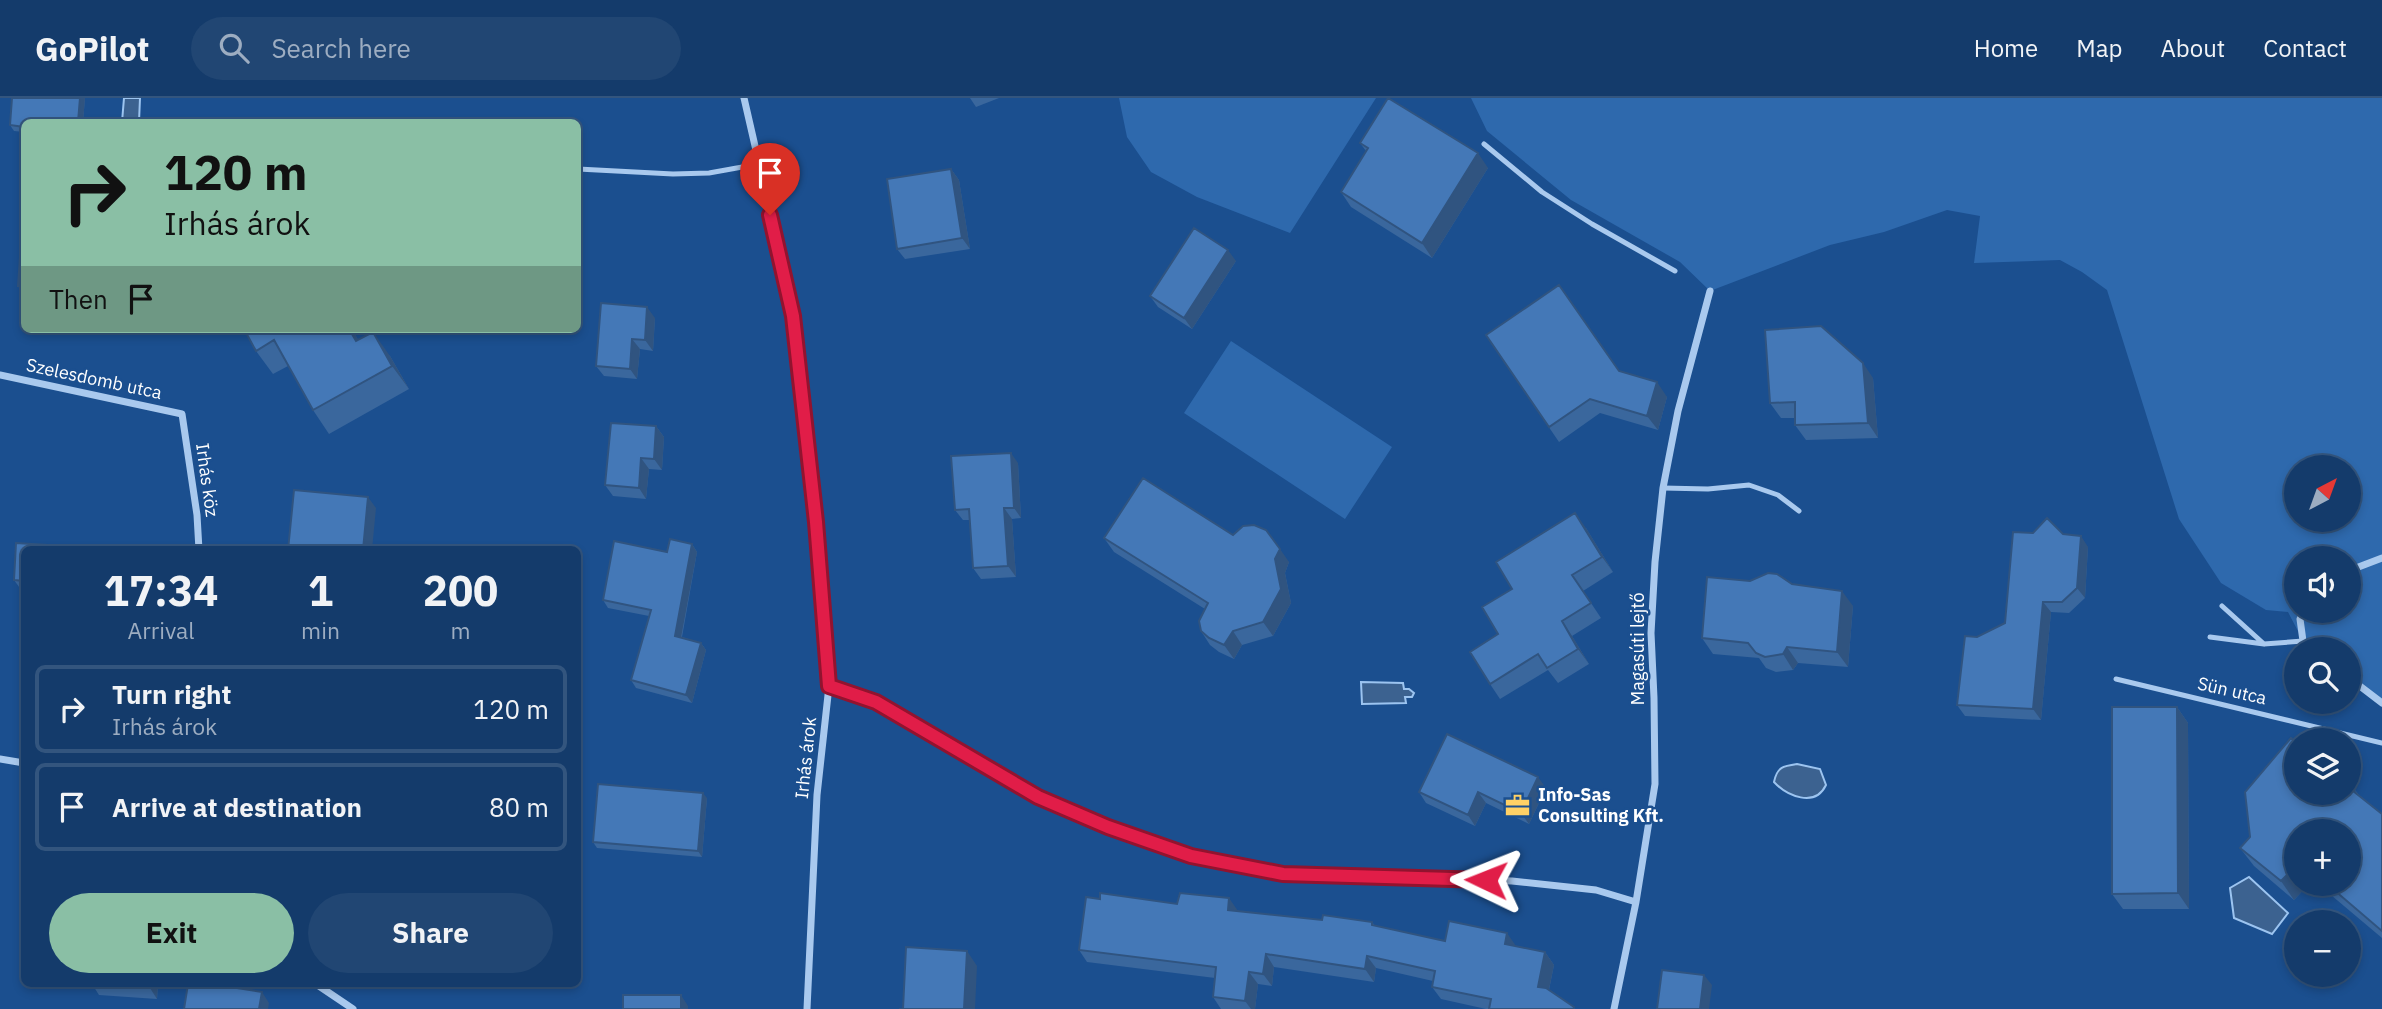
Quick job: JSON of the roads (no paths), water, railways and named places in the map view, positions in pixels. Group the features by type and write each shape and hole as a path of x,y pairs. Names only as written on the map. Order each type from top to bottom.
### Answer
{"street":[{"name":"Irhás árok","path":"744,98 793,316 816,522 829,686 817,795 807,1009"},
{"name":"Magasúti lejtő","path":"1614,1009 1636,902 1655,784 1651,633 1663,488 1678,411 1710,291"},
{"name":"Szelesdomb utca","path":"0,375 182,414"},
{"name":"Irhás köz","path":"182,414 197,515 199,546"},
{"path":"2361,566 2382,558"},
{"path":"829,686 876,702 1038,797 1108,827 1191,856 1283,874 1512,881 1596,890 1636,902"},
{"path":"2361,687 2382,703"},
{"path":"0,759 21,762"},
{"path":"320,987 353,1009"}],"lane":[{"path":"1484,144 1542,192 1675,271"},
{"path":"581,169 709,173 759,164"},
{"path":"1663,488 1708,489 1749,485 1778,495 1799,511"},
{"path":"2222,606 2263,644"},
{"path":"2210,638 2263,644 2284,642"},
{"name":"Sün utca","path":"2116,679 2382,743"}],"place":[{"name":"Info-Sas Consulting Kft.","path":"1518,805"}]}
